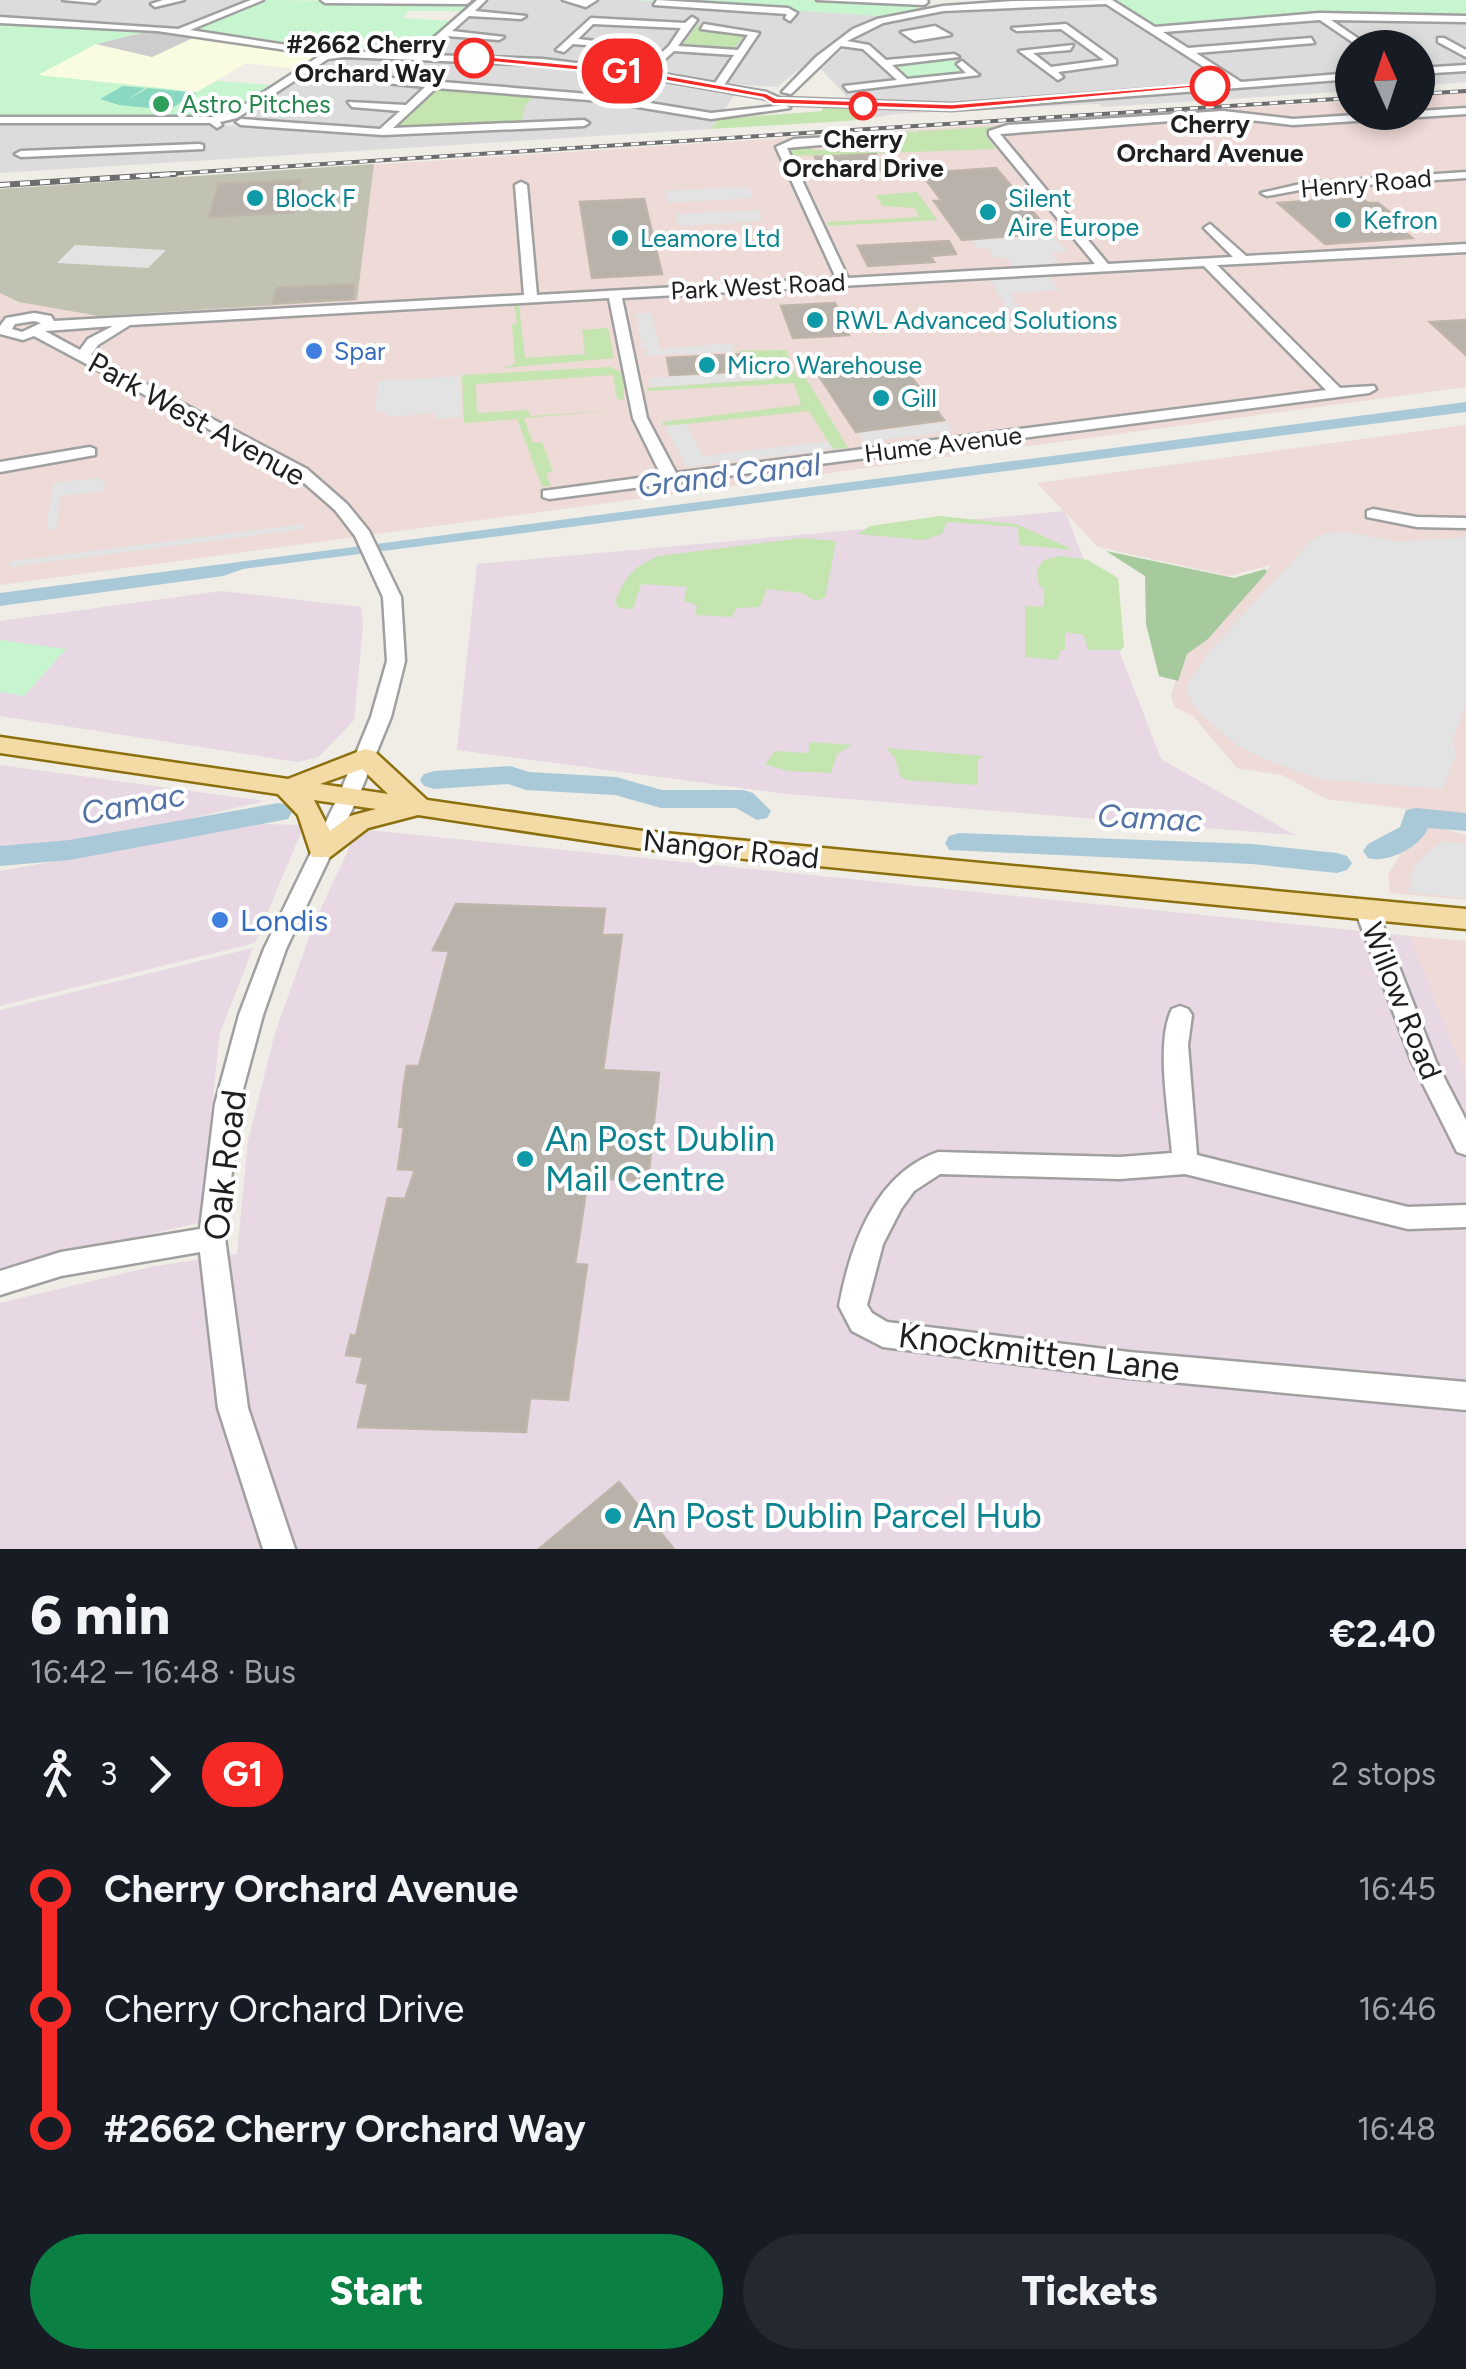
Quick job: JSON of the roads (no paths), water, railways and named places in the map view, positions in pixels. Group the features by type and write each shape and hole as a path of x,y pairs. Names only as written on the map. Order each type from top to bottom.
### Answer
{"main road":[{"path":"0,744 426,806"},
{"path":"284,786 318,778 364,757 407,798 426,806"},
{"path":"284,786 304,801 317,819 321,852"},
{"path":"321,852 359,822 426,806"},
{"name":"Nangor Road","path":"426,806 484,815 493,833 576,847 642,840 1466,919"}],"street":[{"path":"67,0 94,0"},
{"path":"155,4 180,0"},
{"path":"180,31 259,0"},
{"path":"325,0 468,7 521,16"},
{"path":"424,56 468,7 482,0"},
{"path":"567,0 586,4 593,0"},
{"path":"821,0 926,6 1107,0 1238,84"},
{"path":"787,100 841,43 875,22 926,6 1002,0"},
{"path":"658,3 788,11 793,13 790,18"},
{"path":"643,74 672,48 703,6"},
{"path":"1149,28 1319,16 1466,18"},
{"path":"1319,16 1340,30"},
{"path":"0,20 180,31 322,55 510,60 643,74 813,108"},
{"path":"625,45 565,46 590,21 688,26"},
{"path":"1017,28 1064,26 1113,62 1049,70"},
{"path":"704,28 753,31 718,86"},
{"path":"444,33 499,37"},
{"path":"884,63 954,57 944,46 946,35"},
{"path":"1441,40 1466,54"},
{"path":"1187,51 1311,41"},
{"path":"841,43 866,47 906,83"},
{"path":"1275,44 1290,53"},
{"path":"1070,47 1024,51 1084,96"},
{"path":"672,48 741,53"},
{"path":"237,119 322,55"},
{"path":"482,87 510,60"},
{"path":"848,88 974,75 962,64"},
{"path":"1435,71 1466,68"},
{"path":"380,80 544,93 711,116 787,100 932,108 1335,77"},
{"path":"383,132 434,84"},
{"path":"530,114 544,93"},
{"path":"352,104 406,108"},
{"path":"1105,268 994,139 996,130 1229,114 1293,122 1466,111"},
{"path":"0,120 215,123 237,119 306,129 383,132 530,114 584,123"},
{"path":"8,167 23,152 201,151 215,123"},
{"path":"81,154 103,127"},
{"path":"294,138 306,129"},
{"path":"844,282 782,146 872,138"},
{"name":"Henry Road","path":"1267,193 1304,186 1466,175"},
{"path":"521,184 531,298"},
{"path":"1210,228 1243,260"},
{"name":"Park West Road","path":"44,329 531,298 1466,248"},
{"path":"1207,262 1337,393"},
{"path":"615,294 640,418 670,476"},
{"path":"84,356 105,333 146,320"},
{"path":"4,323 10,335 44,329"},
{"name":"Park West Avenue","path":"44,329 84,356 301,472 341,507 363,535 384,572 397,622 396,660 381,717 349,795"},
{"name":"Hume Avenue","path":"549,494 1368,388"},
{"path":"0,467 90,452"},
{"path":"1373,514 1418,522 1466,523"},
{"name":"Oak Road","path":"279,1549 232,1408 212,1238 227,1104 251,1015 275,949 349,795"},
{"name":"Willow Road","path":"1366,910 1424,1062 1466,1145"},
{"path":"1180,1015 1176,1046 1186,1163"},
{"name":"Knockmitten Lane","path":"1466,1216 1408,1218 1186,1163 1120,1168 963,1162 924,1166 883,1216 864,1257 853,1306 862,1322 883,1334 1129,1365 1466,1396"},
{"path":"0,1283 61,1264 212,1238"}],"water":[{"path":"1466,402 1466,412 243,569 223,576 0,606 0,593"}],"waterway":[{"name":"Camac","path":"434,780 510,775 526,781 616,786 661,799 743,799 757,811"},
{"name":"Camac","path":"0,856 70,850 278,812"},
{"name":"Camac","path":"1378,851 1413,832 1416,817 1466,822"},
{"name":"Camac","path":"959,843 1252,854 1337,863"}],"railway":[{"path":"1435,93 1466,91"},
{"path":"136,176 1335,99"},
{"path":"0,185 175,174"}],"place":[{"name":"#2662 Cherry Orchard Way","path":"474,58"},
{"name":"Cherry Orchard Avenue","path":"1210,86"},
{"name":"Astro Pitches","path":"161,104"},
{"name":"Cherry Orchard Drive","path":"863,106"},
{"name":"Block F","path":"255,198"},
{"name":"Silent Aire Europe","path":"988,212"},
{"name":"Kefron","path":"1343,220"},
{"name":"Leamore Ltd","path":"620,238"},
{"name":"RWL Advanced Solutions","path":"815,320"},
{"name":"Spar","path":"314,351"},
{"name":"Micro Warehouse","path":"707,365"},
{"name":"Gill","path":"881,398"},
{"name":"Londis","path":"220,920"},
{"name":"An Post Dublin Mail Centre","path":"525,1159"},
{"name":"An Post Dublin Parcel Hub","path":"613,1516"}],"water label":[{"name":"Grand Canal","path":"729,475"}]}
